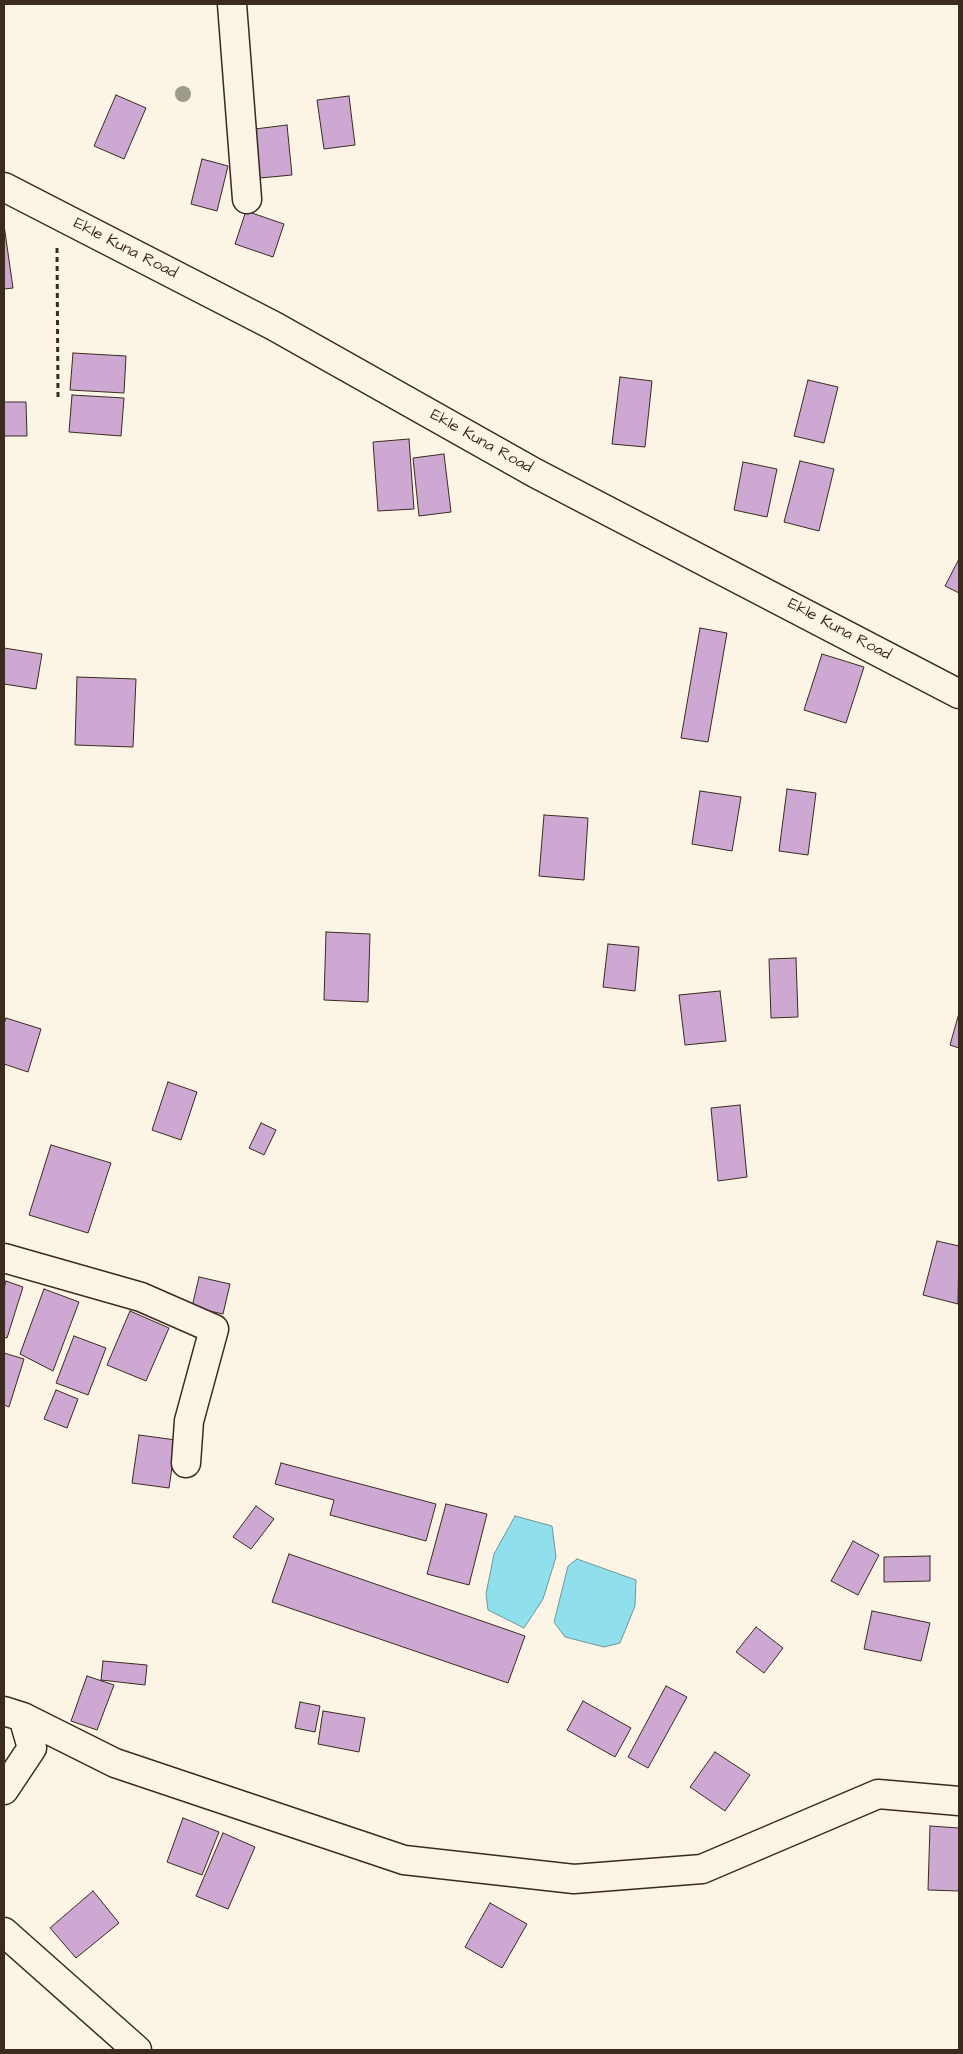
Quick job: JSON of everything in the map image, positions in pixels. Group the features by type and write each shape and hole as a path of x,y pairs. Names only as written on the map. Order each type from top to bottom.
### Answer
{"street":[{"path":"232,4 247,198"},
{"name":"Ekle Kuna Road","path":"4,187 274,326 535,473 853,637 959,694"},
{"path":"4,1258 141,1297 214,1329 189,1421 186,1463"},
{"path":"4,1790 32,1748 14,1714"},
{"path":"14,1714 115,1763 404,1860 574,1879 702,1869 878,1794 959,1801"},
{"path":"4,1932 137,2050"}],"path":[{"path":"57,214 58,397"}],"water":[{"path":"515,1516 552,1526 556,1557 543,1599 524,1628 488,1610 486,1594 494,1554"},
{"path":"577,1559 636,1580 635,1606 620,1643 604,1647 565,1637 554,1622 568,1566"}],"building":[{"path":"116,95 146,108 124,159 94,146"},
{"path":"349,96 355,145 324,149 317,100"},
{"path":"287,125 292,175 260,178 255,129"},
{"path":"202,159 228,166 217,211 191,204"},
{"path":"246,211 284,224 273,257 235,244"},
{"path":"4,225 13,288 4,289"},
{"path":"73,353 126,356 124,393 70,390"},
{"path":"620,377 652,381 645,447 612,444"},
{"path":"808,380 838,387 824,443 794,436"},
{"path":"72,395 124,398 121,436 69,432"},
{"path":"4,402 26,402 27,436 4,436"},
{"path":"409,439 414,509 378,511 373,442"},
{"path":"444,454 451,512 419,516 413,458"},
{"path":"800,461 834,469 819,531 784,522"},
{"path":"743,462 777,469 767,517 734,510"},
{"path":"959,559 959,593 945,586"},
{"path":"700,628 727,633 708,742 681,738"},
{"path":"4,648 42,654 36,689 4,684"},
{"path":"822,654 864,667 846,723 804,710"},
{"path":"77,677 136,679 133,747 75,745"},
{"path":"787,789 816,793 808,855 779,851"},
{"path":"700,791 741,797 732,851 692,844"},
{"path":"544,815 588,818 584,880 539,876"},
{"path":"326,932 370,934 368,1002 324,1000"},
{"path":"608,944 639,947 635,991 603,987"},
{"path":"796,958 798,1017 771,1018 769,959"},
{"path":"720,991 726,1041 685,1045 679,995"},
{"path":"959,1013 959,1048 950,1045"},
{"path":"6,1018 41,1029 28,1072 4,1064 4,1024"},
{"path":"168,1082 197,1092 181,1140 152,1130"},
{"path":"740,1105 747,1177 718,1181 711,1108"},
{"path":"261,1123 276,1130 264,1155 249,1148"},
{"path":"51,1145 111,1163 88,1233 29,1215"},
{"path":"937,1241 959,1246 958,1304 923,1295"},
{"path":"199,1277 230,1284 223,1314 192,1307"},
{"path":"6,1281 23,1287 7,1338 4,1337 4,1288"},
{"path":"44,1289 79,1302 53,1371 20,1354"},
{"path":"130,1311 169,1328 146,1381 107,1365"},
{"path":"74,1336 106,1348 88,1395 56,1383"},
{"path":"4,1353 24,1359 9,1407 4,1405"},
{"path":"56,1390 78,1399 67,1428 44,1419"},
{"path":"139,1435 176,1440 169,1488 132,1483"},
{"path":"281,1463 436,1504 426,1541 330,1515 334,1500 275,1484"},
{"path":"446,1504 487,1514 469,1585 427,1574"},
{"path":"256,1506 274,1519 251,1549 233,1537"},
{"path":"853,1541 879,1555 858,1595 831,1581"},
{"path":"289,1554 525,1636 508,1683 272,1602"},
{"path":"930,1556 930,1581 884,1582 884,1557"},
{"path":"872,1611 930,1623 921,1661 864,1649"},
{"path":"756,1627 783,1648 764,1673 736,1652"},
{"path":"103,1661 147,1665 145,1685 101,1680"},
{"path":"87,1676 114,1685 97,1730 71,1721"},
{"path":"666,1686 687,1697 648,1768 628,1757"},
{"path":"583,1701 631,1728 615,1757 567,1730"},
{"path":"300,1702 320,1706 315,1732 295,1728"},
{"path":"323,1711 365,1718 359,1752 318,1744"},
{"path":"715,1752 750,1775 725,1811 690,1787"},
{"path":"183,1818 219,1832 202,1875 167,1862"},
{"path":"930,1826 959,1828 959,1891 928,1890"},
{"path":"223,1833 255,1847 228,1909 196,1896"},
{"path":"93,1891 119,1923 76,1958 50,1928"},
{"path":"490,1903 527,1924 502,1968 465,1947"}]}
